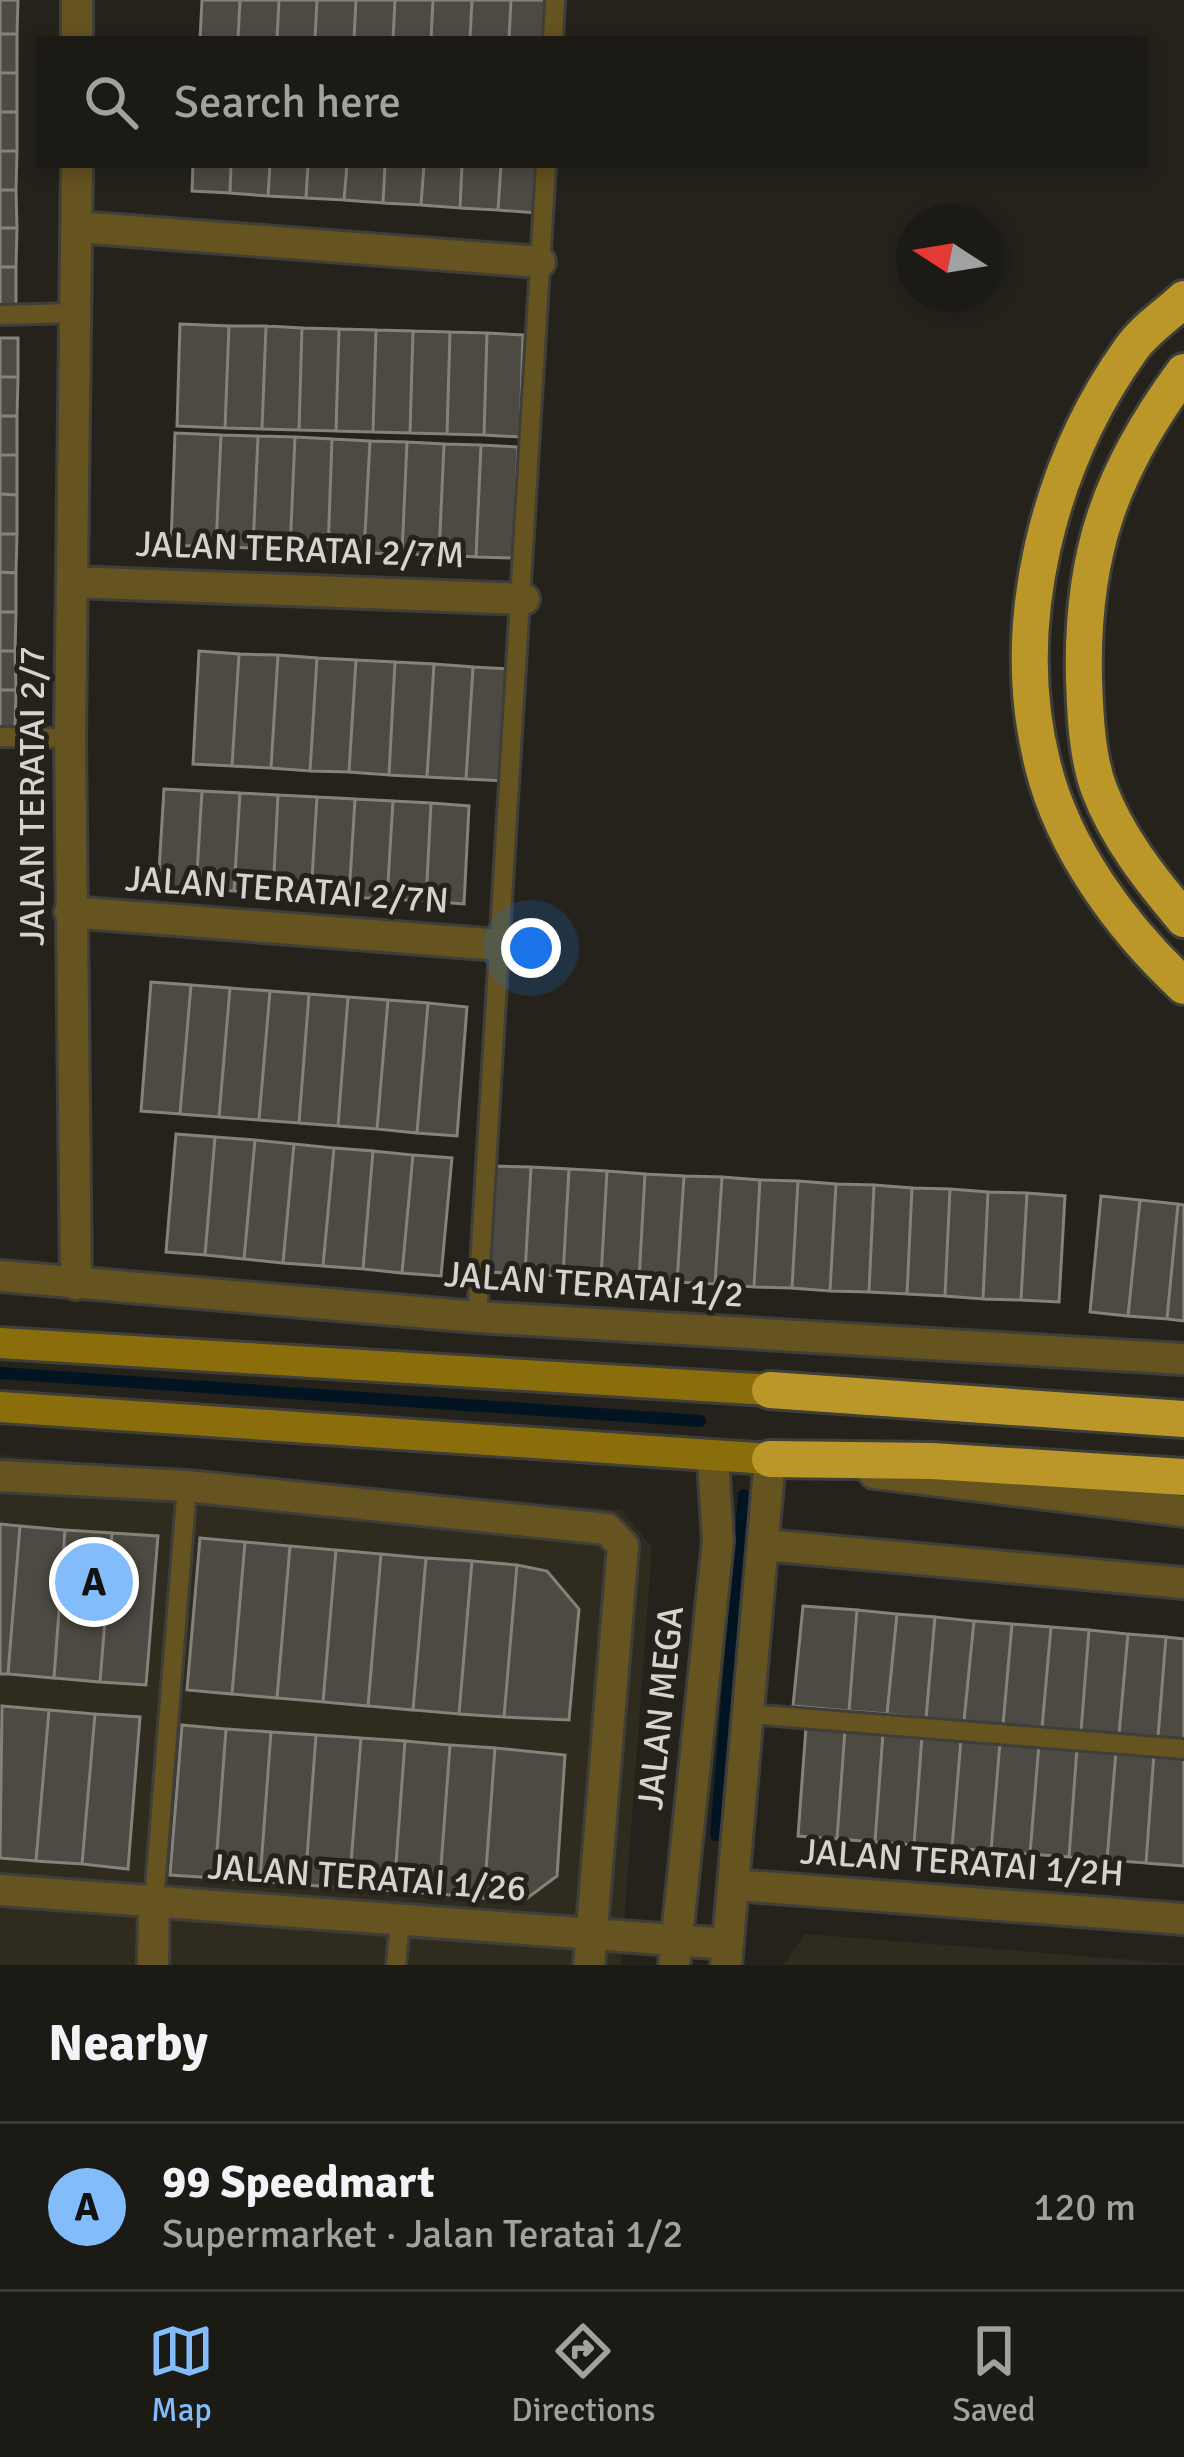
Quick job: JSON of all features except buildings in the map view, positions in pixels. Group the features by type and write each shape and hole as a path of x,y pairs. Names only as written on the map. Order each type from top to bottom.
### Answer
{"highway":[{"path":"1184,299 1132,346 1070,452 1042,548 1029,660 1043,767 1090,874 1149,953 1184,986"},
{"path":"1184,372 1143,427 1101,513 1082,610 1084,704 1098,788 1143,870 1184,920"},
{"path":"770,1390 1184,1419"},
{"path":"770,1459 932,1462 1184,1477"}],"main road":[{"path":"0,1343 770,1390"},
{"path":"0,1408 713,1459 770,1459"}],"street":[{"path":"77,0 77,36"},
{"name":"JALAN TERATAI 2/7","path":"76,1284 70,738 77,168"},
{"path":"77,227 540,262"},
{"name":"JALAN TERATAI 2/7M","path":"73,582 524,598"},
{"name":"JALAN TERATAI 2/7N","path":"70,912 499,945"},
{"name":"JALAN TERATAI 1/2","path":"0,1276 477,1317 1184,1359"},
{"name":"JALAN MEGA","path":"675,1953 718,1541 713,1459"},
{"path":"727,1954 770,1459 1116,1506 1184,1510"},
{"path":"0,1476 187,1486 607,1529 623,1546 590,1949"},
{"path":"764,1545 1184,1583"},
{"name":"JALAN TERATAI 1/2H","path":"735,1885 1184,1919"},
{"name":"JALAN TERATAI 1/26","path":"0,1890 400,1921 590,1949 727,1954"},
{"path":"153,1965 154,1900"}],"lane":[{"path":"553,36 555,0"},
{"path":"477,1317 524,598 546,168"},
{"path":"0,315 74,313"},
{"path":"0,736 70,738"},
{"path":"154,1900 187,1486"},
{"path":"749,1714 1184,1749"},
{"path":"396,1965 400,1921"}],"shaded area":[{"path":"0,1455 622,1510 652,1547 621,1965 0,1965"},
{"path":"805,1934 1184,1964 1184,1965 783,1965"}],"waterway":[{"path":"0,1373 700,1421"},
{"path":"716,1835 744,1495"}],"place":[{"name":"99 Speedmart","path":"94,1582"}]}
